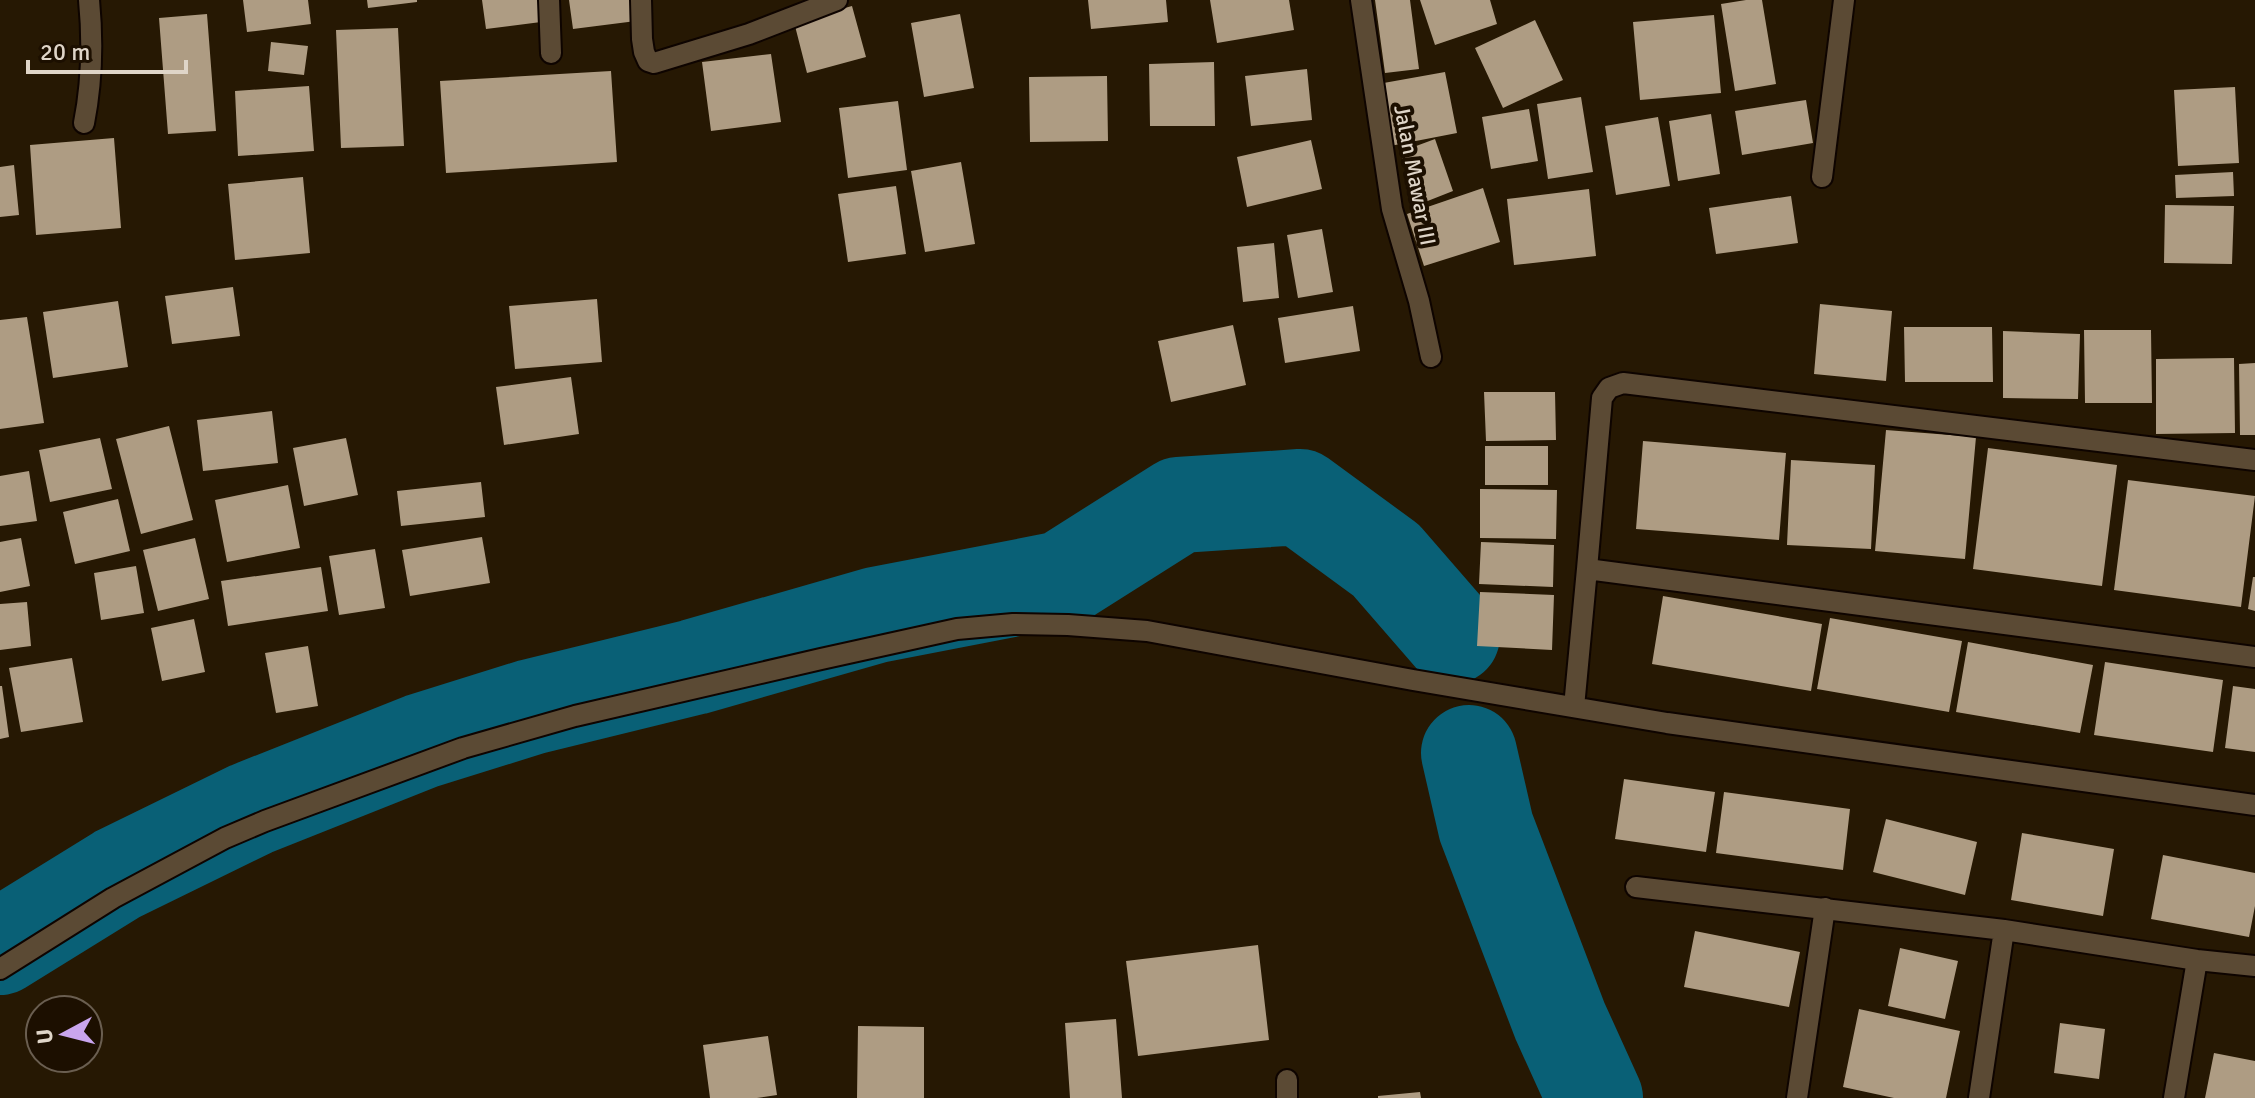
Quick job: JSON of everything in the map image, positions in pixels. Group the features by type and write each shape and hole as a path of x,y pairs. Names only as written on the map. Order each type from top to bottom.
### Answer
{"street":[{"path":"84,123 92,60 89,0"},
{"path":"549,0 551,53"},
{"path":"641,0 644,52 648,61 654,63 749,34 837,0"},
{"name":"Jalan Mawar III","path":"1361,0 1392,209 1419,301 1431,357"},
{"path":"1822,177 1844,0"},
{"path":"1574,707 1602,398 1609,388 1623,383 2255,460"},
{"path":"1587,569 2255,657"},
{"path":"0,969 113,898 225,838 463,748 575,716 957,629 1013,624 1147,631 1413,680 1714,730 2255,805"},
{"path":"1636,887 2004,930 2255,966"},
{"path":"1797,1098 1825,908"},
{"path":"1979,1098 2004,930"},
{"path":"2174,1098 2197,960"}],"building":[{"path":"243,0 308,0 311,24 247,32"},
{"path":"367,0 417,0 417,2 368,8"},
{"path":"482,0 538,0 541,22 486,29"},
{"path":"569,0 633,0 636,21 573,29"},
{"path":"1088,0 1166,0 1168,22 1091,29"},
{"path":"1210,0 1289,0 1294,30 1217,43"},
{"path":"1375,0 1410,0 1419,69 1385,73"},
{"path":"1420,0 1490,0 1497,24 1435,45"},
{"path":"1762,0 1776,84 1735,91 1721,4"},
{"path":"852,6 866,57 807,73 794,22"},
{"path":"207,14 216,131 168,134 159,18"},
{"path":"960,14 974,88 924,97 911,23"},
{"path":"1714,15 1721,93 1640,100 1633,22"},
{"path":"1535,20 1563,80 1503,108 1475,48"},
{"path":"398,28 404,146 341,148 336,30"},
{"path":"271,42 308,46 304,75 268,71"},
{"path":"771,54 781,122 711,131 702,62"},
{"path":"1214,62 1215,126 1150,126 1149,64"},
{"path":"1307,69 1312,120 1251,126 1245,76"},
{"path":"611,71 617,162 446,173 440,81"},
{"path":"1445,72 1457,133 1390,146 1378,84"},
{"path":"1107,76 1108,141 1030,142 1029,77"},
{"path":"309,86 314,151 238,156 235,91"},
{"path":"2235,87 2239,163 2178,166 2174,90"},
{"path":"1581,97 1593,172 1548,179 1537,104"},
{"path":"1806,100 1813,143 1742,155 1735,111"},
{"path":"898,101 907,170 848,178 839,108"},
{"path":"1529,109 1538,161 1491,169 1482,117"},
{"path":"1711,114 1720,174 1678,181 1669,121"},
{"path":"1658,117 1670,186 1616,195 1605,126"},
{"path":"114,138 121,228 36,235 30,145"},
{"path":"1435,139 1453,191 1420,204 1400,152"},
{"path":"1311,140 1322,189 1247,207 1237,157"},
{"path":"961,162 975,244 925,252 911,171"},
{"path":"14,165 19,215 0,217 0,167"},
{"path":"2233,172 2234,196 2176,198 2175,175"},
{"path":"303,177 310,253 235,260 228,184"},
{"path":"896,186 906,254 848,262 838,194"},
{"path":"1483,188 1500,242 1424,266 1407,214"},
{"path":"1589,189 1596,256 1514,265 1507,199"},
{"path":"1791,196 1798,243 1716,254 1709,208"},
{"path":"2165,205 2234,206 2232,264 2164,263"},
{"path":"1322,229 1333,292 1298,298 1287,235"},
{"path":"1274,243 1279,298 1243,302 1237,247"},
{"path":"233,287 240,336 172,344 165,296"},
{"path":"597,299 602,362 515,369 509,306"},
{"path":"118,301 128,367 53,378 43,312"},
{"path":"1820,304 1892,311 1886,381 1814,374"},
{"path":"1353,306 1360,351 1285,363 1278,318"},
{"path":"27,317 44,423 0,429 0,320"},
{"path":"1233,325 1246,385 1171,402 1158,341"},
{"path":"1904,327 1992,327 1993,382 1905,382"},
{"path":"2084,330 2151,330 2152,403 2085,403"},
{"path":"2003,331 2080,334 2078,399 2003,398"},
{"path":"2234,358 2235,433 2156,434 2156,359"},
{"path":"2255,363 2255,435 2240,435 2239,364"},
{"path":"571,377 579,434 504,445 496,387"},
{"path":"1484,392 1555,392 1556,440 1486,441"},
{"path":"272,411 278,463 203,471 197,420"},
{"path":"169,426 193,520 141,534 116,439"},
{"path":"1886,430 1976,437 1965,559 1875,551"},
{"path":"100,438 112,489 50,502 39,450"},
{"path":"346,438 358,495 304,506 293,448"},
{"path":"1643,441 1786,453 1779,540 1636,529"},
{"path":"1485,446 1548,446 1548,485 1485,485"},
{"path":"1988,448 2117,465 2102,586 1973,569"},
{"path":"1791,460 1875,465 1871,549 1787,545"},
{"path":"29,471 37,521 0,526 0,476"},
{"path":"2128,480 2255,496 2241,607 2114,590"},
{"path":"481,482 485,517 401,526 397,491"},
{"path":"288,485 300,548 227,562 215,500"},
{"path":"1480,489 1557,490 1556,539 1480,538"},
{"path":"118,499 130,551 75,564 63,512"},
{"path":"482,537 490,583 410,596 402,550"},
{"path":"21,538 30,586 0,592 0,542"},
{"path":"195,538 209,599 158,611 143,550"},
{"path":"1481,542 1554,545 1553,587 1479,584"},
{"path":"375,549 385,608 339,615 329,556"},
{"path":"136,566 144,613 101,620 94,573"},
{"path":"321,567 328,611 228,626 221,581"},
{"path":"2255,577 2255,611 2248,609"},
{"path":"1480,592 1554,595 1552,650 1477,646"},
{"path":"1663,596 1822,624 1811,691 1652,664"},
{"path":"27,602 31,646 0,650 0,604"},
{"path":"1830,618 1962,641 1949,712 1817,689"},
{"path":"194,619 205,672 162,681 151,628"},
{"path":"1968,642 2093,665 2080,733 1956,712"},
{"path":"308,646 318,706 276,713 265,653"},
{"path":"72,658 83,722 21,732 9,668"},
{"path":"2105,662 2223,680 2213,752 2094,735"},
{"path":"0,686 9,737 0,739"},
{"path":"2233,686 2255,689 2255,752 2225,748"},
{"path":"1624,779 1715,792 1706,852 1615,839"},
{"path":"1724,792 1850,809 1843,870 1716,853"},
{"path":"1886,819 1977,842 1965,895 1873,872"},
{"path":"2022,833 2114,849 2103,916 2011,900"},
{"path":"2163,855 2255,873 2255,906 2249,937 2151,919"},
{"path":"1695,931 1800,952 1789,1007 1684,987"},
{"path":"1258,945 1269,1040 1138,1056 1126,961"},
{"path":"1900,948 1958,961 1945,1019 1888,1006"},
{"path":"1859,1009 1960,1031 1946,1098 1894,1098 1843,1087"},
{"path":"1116,1019 1122,1098 1070,1098 1065,1023"},
{"path":"2060,1023 2105,1029 2099,1079 2054,1073"},
{"path":"858,1026 924,1027 924,1098 857,1098"},
{"path":"768,1036 777,1095 710,1098 703,1045"},
{"path":"2214,1053 2255,1061 2255,1098 2205,1098"},
{"path":"1420,1092 1421,1098 1378,1098 1378,1096"}],"waterway":[{"path":"0,947 118,874 251,809 422,741 531,707 694,667 876,615 1062,579 1179,505 1300,497 1386,560 1452,636"},
{"path":"1469,753 1486,827 1560,1021 1595,1098"}]}
